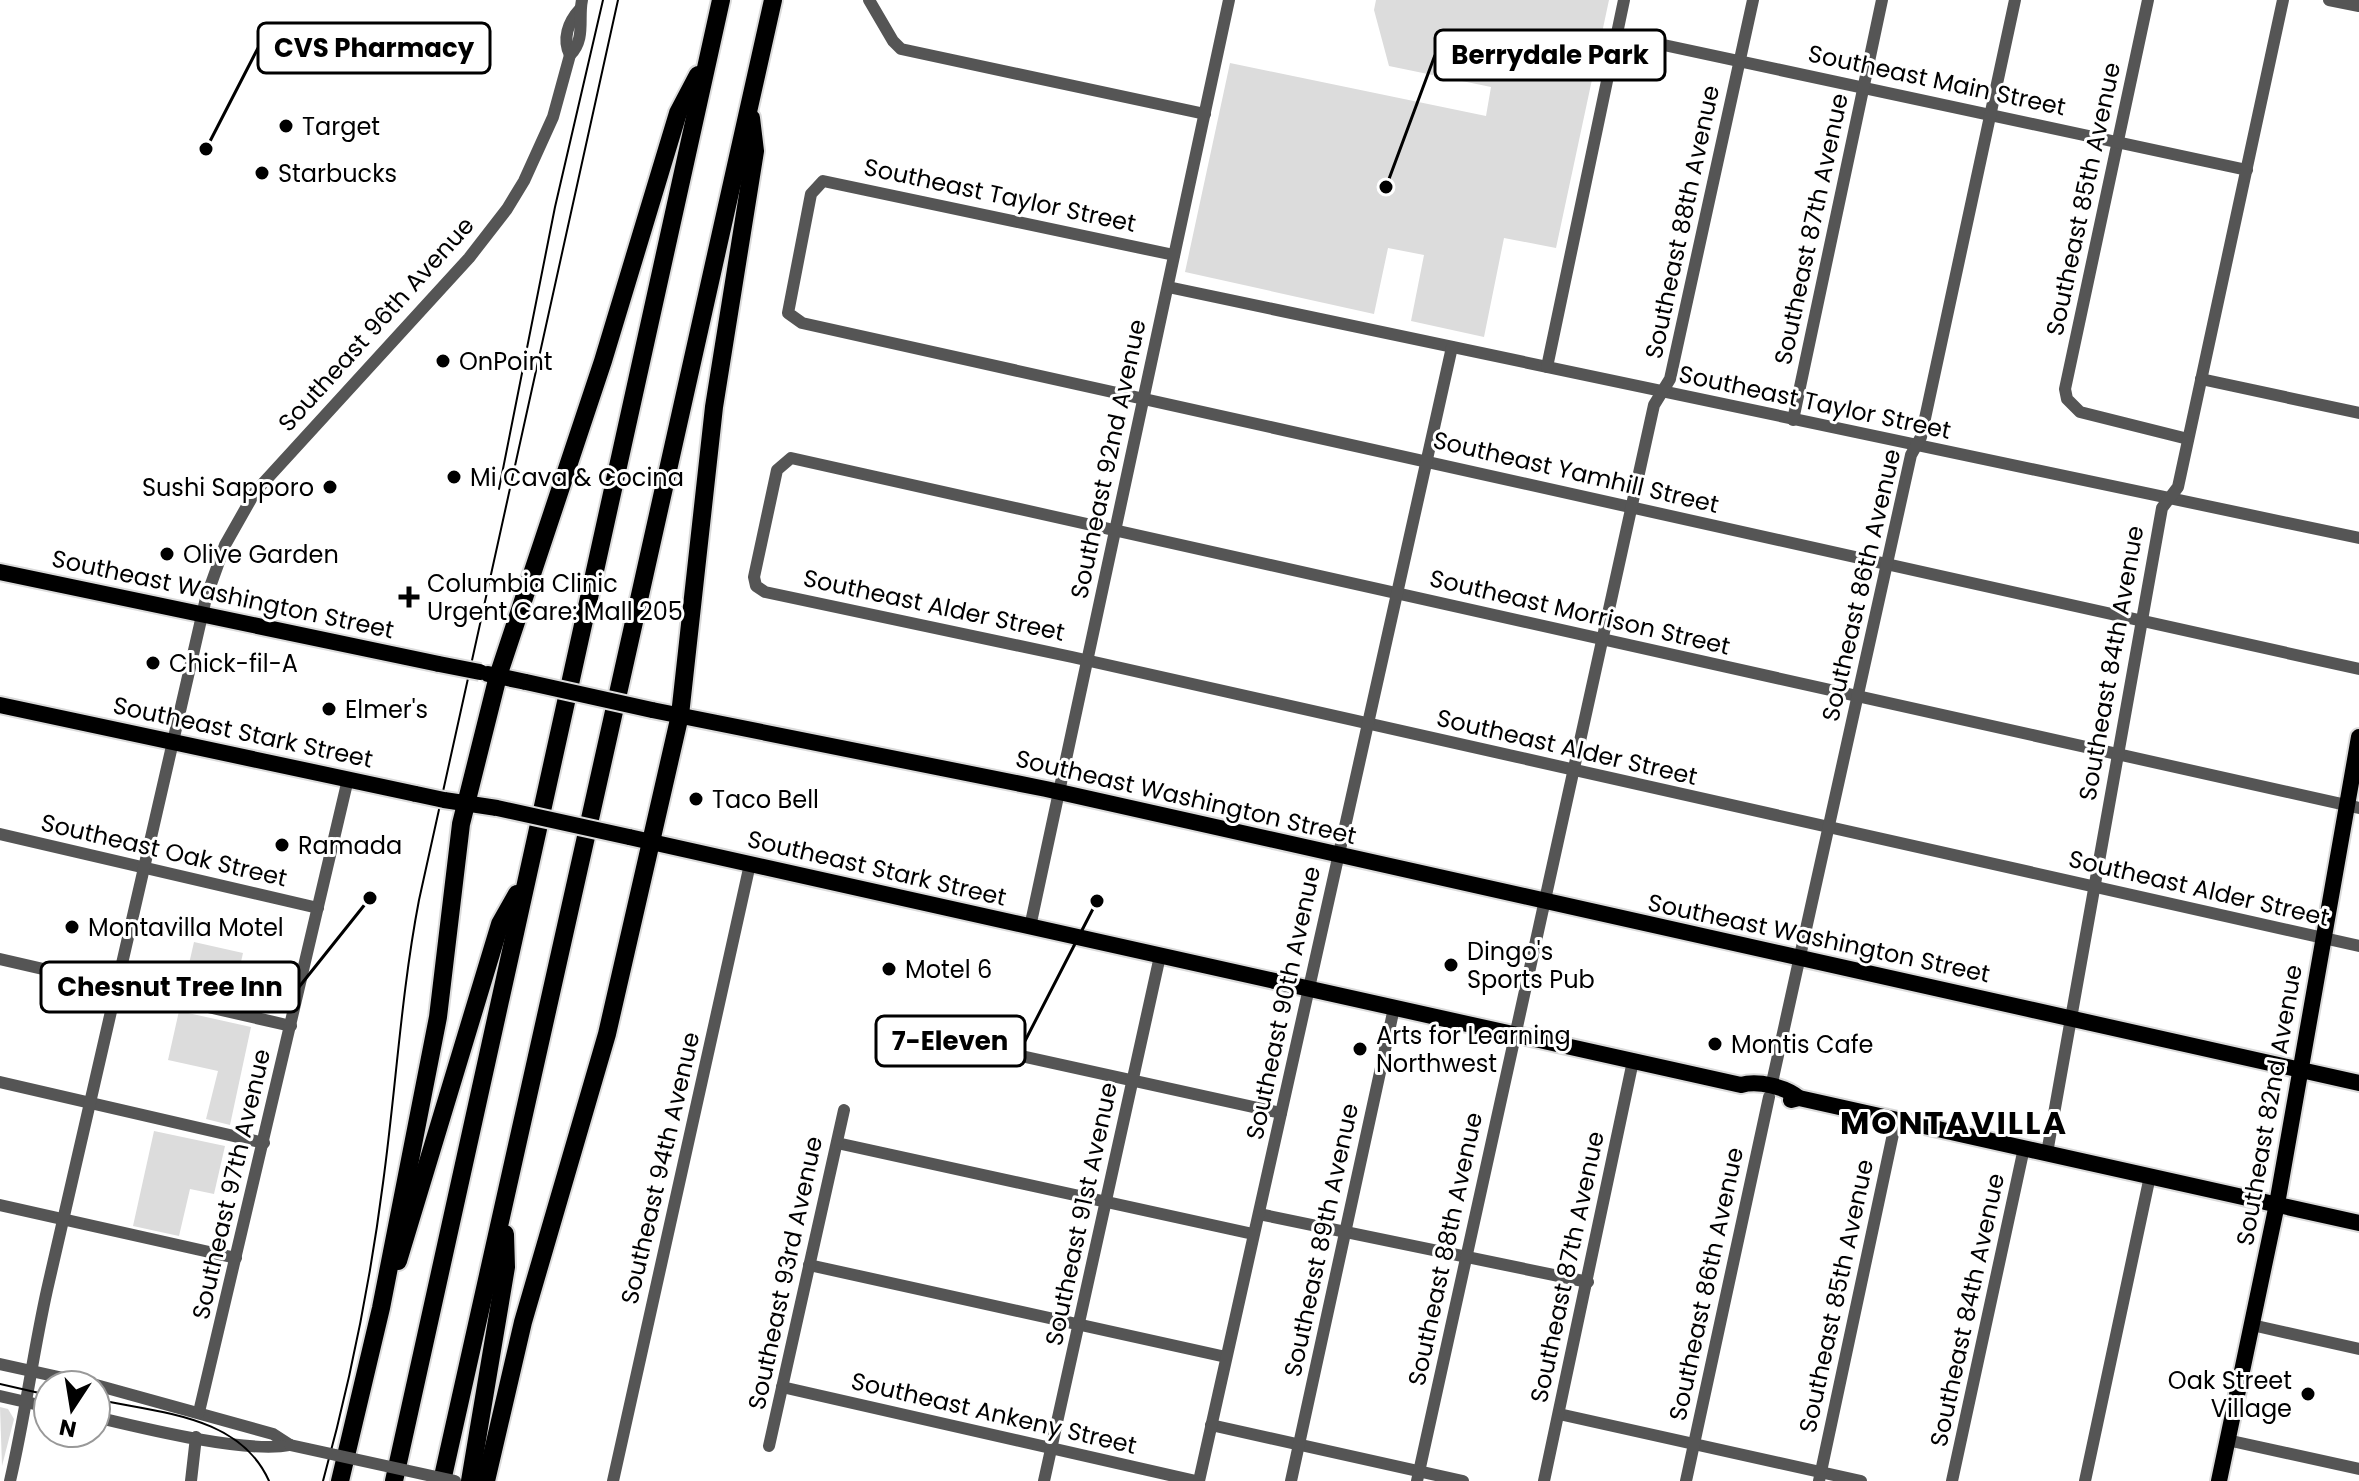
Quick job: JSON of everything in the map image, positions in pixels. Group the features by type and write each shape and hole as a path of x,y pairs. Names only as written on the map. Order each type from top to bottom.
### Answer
{"highway":[{"path":"394,1481 721,0"},
{"path":"442,1481 773,0"},
{"path":"340,1481 381,1308 438,1017 461,824 468,803 489,674 599,376 678,113 707,59"},
{"path":"486,1481 523,1322 586,1117 653,842 680,715 714,407 755,151 749,111"},
{"path":"381,1308 413,1219 500,924 527,877"},
{"path":"470,1481 506,1267 504,1207"}],"main road":[{"name":"Southeast Washington Street","path":"0,572 652,710 1060,792 2359,1083"},
{"name":"Southeast Stark Street","path":"0,705 653,842 1741,1085 1751,1083 1770,1092 1790,1091 1799,1098 2359,1223"},
{"name":"Southeast 82nd Avenue","path":"2219,1481 2277,1204 2324,938 2353,807 2359,737"}],"street":[{"path":"869,0 901,49 1205,114"},
{"name":"Southeast 92nd Avenue","path":"1030,927 1229,0"},
{"path":"1547,367 1624,0"},
{"name":"Southeast 88th Avenue","path":"1418,1476 1654,405 1670,379 1753,0"},
{"name":"Southeast 87th Avenue","path":"1793,420 1882,0"},
{"name":"Southeast 86th Avenue","path":"1686,1481 1857,696 1916,446 1921,437 2015,0"},
{"name":"Southeast 85th Avenue","path":"2148,0 2065,389 2072,405 2095,417 2188,439"},
{"name":"Southeast 84th Avenue","path":"2047,1153 2162,508 2178,487 2283,0"},
{"path":"2329,0 2359,6"},
{"name":"Southeast 96th Avenue","path":"10,1481 63,1219 203,614 225,545 255,492 469,258 507,209 549,127 570,55 565,45 569,25 581,5"},
{"name":"Southeast Main Street","path":"1617,35 2247,170"},
{"name":"Southeast Taylor Street","path":"788,313 811,194 817,185 832,181 1174,255"},
{"name":"Southeast Taylor Street","path":"1168,287 2359,538"},
{"name":"Southeast Yamhill Street","path":"788,313 802,323 2359,669"},
{"name":"Southeast 90th Avenue","path":"1197,1481 1452,347"},
{"path":"2201,379 2359,413"},
{"name":"Southeast Morrison Street","path":"765,592 756,586 754,577 776,473 791,458 2353,807"},
{"name":"Southeast Alder Street","path":"765,592 2359,946"},
{"name":"Southeast 97th Avenue","path":"199,1412 348,779"},
{"name":"Southeast Oak Street","path":"0,834 318,908"},
{"name":"Southeast 94th Avenue","path":"613,1481 750,864"},
{"name":"Southeast 91st Avenue","path":"1044,1481 1160,956"},
{"path":"0,959 291,1026"},
{"name":"Southeast 89th Avenue","path":"1291,1481 1394,1008"},
{"path":"907,1031 1281,1113"},
{"name":"Southeast 87th Avenue","path":"1544,1481 1633,1061"},
{"path":"0,1082 264,1143"},
{"name":"Southeast 93rd Avenue","path":"769,1446 844,1110"},
{"name":"Southeast 85th Avenue","path":"1820,1476 1896,1120"},
{"path":"837,1143 1253,1234"},
{"name":"Southeast 84th Avenue","path":"1952,1481 2024,1148"},
{"path":"2085,1481 2150,1176"},
{"path":"0,1205 236,1258"},
{"path":"1259,1214 1588,1282"},
{"path":"809,1265 1226,1357"},
{"path":"2252,1325 2359,1349"},
{"path":"0,1364 31,1371"},
{"name":"Southeast Ankeny Street","path":"782,1387 1197,1481"},
{"path":"112,1389 273,1434 290,1445 455,1481"},
{"path":"0,1396 32,1403"},
{"path":"1559,1414 1820,1476 1861,1481"},
{"path":"112,1420 196,1437 275,1448 290,1445"},
{"path":"1211,1425 1418,1476 1463,1481"},
{"path":"191,1481 196,1437"},
{"path":"2227,1440 2359,1469"}],"shaded area":[{"path":"1376,0 1609,0 1556,248 1504,238 1484,337 1411,321 1424,255 1388,248 1374,314 1185,272 1230,63 1486,116 1491,87 1389,66 1374,10"},
{"path":"194,942 243,953 232,1002 183,990"},
{"path":"179,1011 251,1027 230,1125 206,1119 218,1071 168,1060"},
{"path":"154,1131 225,1146 214,1194 190,1189 179,1236 133,1226"},
{"path":"0,1407 8,1409 14,1419 2,1466"}],"tram line":[{"path":"499,489 555,207 603,0"},
{"path":"323,1481 342,1407 372,1258 419,900 618,0"},
{"path":"0,1384 32,1391"},
{"path":"112,1402 195,1420 218,1430 238,1442 256,1459 269,1481"}],"place":[{"name":"Target","path":"286,126"},
{"name":"CVS Pharmacy","path":"206,149"},
{"name":"Starbucks","path":"262,173"},
{"name":"Berrydale Park","path":"1386,187"},
{"name":"OnPoint","path":"443,361"},
{"name":"Mi Cava & Cocina","path":"454,477"},
{"name":"Sushi Sapporo","path":"330,487"},
{"name":"Olive Garden","path":"167,554"},
{"name":"Columbia Clinic Urgent Care: Mall 205","path":"409,597"},
{"name":"Chick-fil-A","path":"153,663"},
{"name":"Elmer's","path":"329,709"},
{"name":"Taco Bell","path":"696,799"},
{"name":"Ramada","path":"282,845"},
{"name":"Chesnut Tree Inn","path":"370,898"},
{"name":"7-Eleven","path":"1097,901"},
{"name":"Montavilla Motel","path":"72,927"},
{"name":"Dingo's Sports Pub","path":"1451,965"},
{"name":"Motel 6","path":"889,969"},
{"name":"Montis Cafe","path":"1715,1044"},
{"name":"Arts for Learning Northwest","path":"1360,1049"},
{"name":"Oak Street Village","path":"2308,1394"}],"district":[{"name":"MONTAVILLA","path":"1954,1122"}]}
